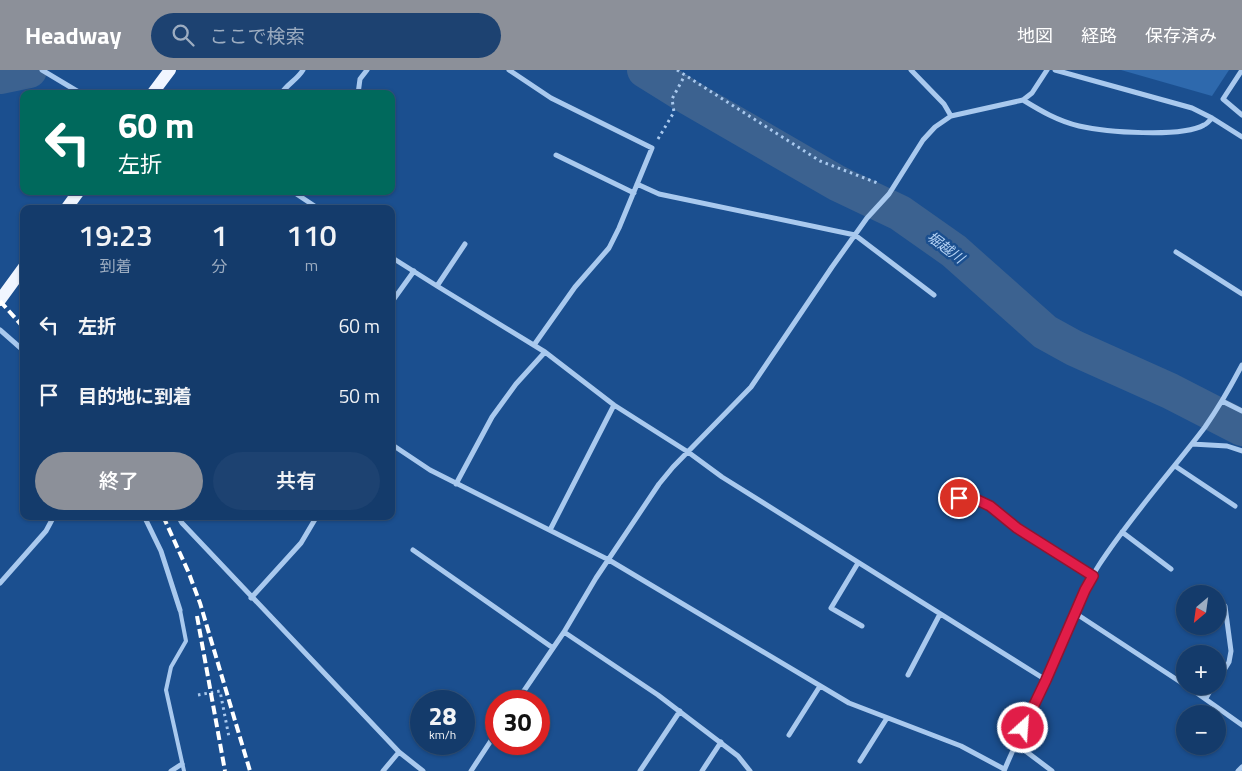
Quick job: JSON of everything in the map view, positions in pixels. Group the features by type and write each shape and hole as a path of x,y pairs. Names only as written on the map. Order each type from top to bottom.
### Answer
{"main road":[{"path":"155,90 170,70"},
{"path":"0,300 20,272"}],"street":[{"path":"42,70 75,90"},
{"path":"285,90 298,78 303,70"},
{"path":"359,90 360,79 368,70"},
{"path":"509,70 551,98 652,148 609,248 575,287 534,345"},
{"path":"911,70 944,104 951,116"},
{"path":"524,690 564,632 596,578 660,484 750,387 867,218 890,192 922,140 935,127 951,116 1023,100 1032,93 1048,70"},
{"path":"1055,70 1192,108 1242,137"},
{"path":"1242,70 1223,99 1242,114"},
{"path":"1023,100 1050,116 1078,126 1131,132 1180,132 1204,126 1212,118"},
{"path":"556,156 634,192"},
{"path":"637,184 659,194 855,235 934,295"},
{"path":"299,195 313,205"},
{"path":"437,286 465,244"},
{"path":"1176,252 1242,294"},
{"path":"395,259 545,352 614,406 688,452 722,477 1046,680"},
{"path":"395,297 414,271"},
{"path":"0,330 20,348"},
{"path":"456,484 492,417 516,384 545,352"},
{"path":"395,447 430,470 456,484 609,560 849,703 961,746 1004,770 1093,576 1148,496 1192,444 1222,401 1242,365"},
{"path":"1222,401 1242,411"},
{"path":"550,530 614,406"},
{"path":"1192,444 1227,446 1242,451"},
{"path":"1175,466 1235,506"},
{"path":"959,498 973,498 990,506 1017,528 1093,576"},
{"path":"0,583 46,531 52,520"},
{"path":"146,520 161,551 180,610"},
{"path":"180,520 251,598 399,752 423,771"},
{"path":"251,598 301,543 315,520"},
{"path":"1122,532 1171,568"},
{"path":"414,550 553,648"},
{"path":"858,563 831,608 862,626"},
{"path":"1076,613 1176,679"},
{"path":"908,675 940,614"},
{"path":"1226,614 1231,651 1226,667"},
{"path":"564,632 680,711 738,756 750,771"},
{"path":"789,735 820,686"},
{"path":"1201,695 1242,725"},
{"path":"640,771 680,711"},
{"path":"860,761 887,718"},
{"path":"702,771 721,742"},
{"path":"1015,743 1052,771"},
{"path":"471,771 485,750"},
{"path":"383,771 399,752"},
{"path":"171,771 182,764"},
{"path":"1238,771 1242,766"}],"lane":[{"path":"180,610 186,641 171,667 166,690 184,771"}],"path":[{"path":"677,70 684,77 820,161 890,192"},
{"path":"652,148 674,112 672,99 684,77"},
{"path":"198,696 220,692 229,737"}],"shaded area":[{"path":"1121,70 1229,70 1212,96"}],"waterway":[{"name":"堀越川","path":"0,76 29,70"},
{"name":"堀越川","path":"645,70 837,183 900,213 954,251 1045,332 1074,348 1170,391 1242,428"}],"railway":[{"path":"0,301 20,324"},
{"path":"165,520 200,603 250,771"},
{"path":"197,616 225,771"}],"route":[{"path":"959,498 973,498 990,506 1017,528 1093,576 1023,728"}]}
